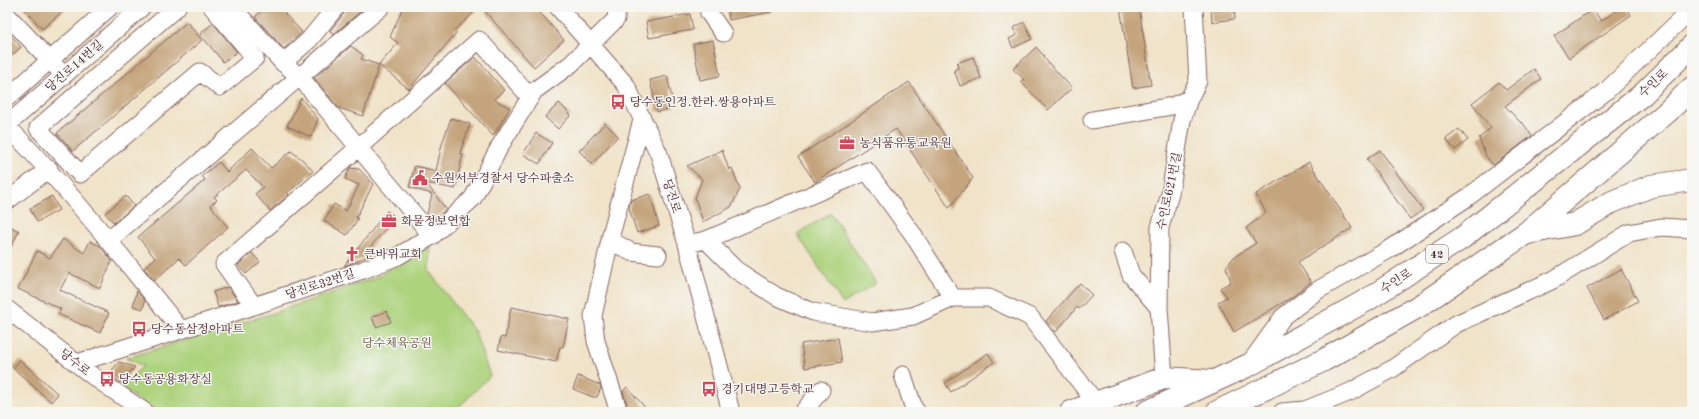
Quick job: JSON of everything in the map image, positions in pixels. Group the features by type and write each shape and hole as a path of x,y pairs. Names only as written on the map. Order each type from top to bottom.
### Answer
{"highway":[{"name":"수인로","path":"1147,412 1249,365 1367,300 1462,238 1643,94 1692,46"},
{"path":"1244,412 1324,360 1421,305 1526,233 1666,114 1692,88"},
{"path":"1526,233 1575,224 1612,202 1651,186 1692,180"},
{"path":"1217,412 1324,360"},
{"path":"1071,412 1164,378 1213,381"}],"street":[{"path":"7,11 12,7"},
{"path":"7,98 110,7"},
{"name":"당진로14번길","path":"7,126 142,7"},
{"path":"177,7 38,128 80,174 200,72 220,87 255,58 212,7"},
{"path":"283,63 309,40 336,7"},
{"path":"109,240 381,7"},
{"name":"당진로","path":"558,7 626,85 659,154 687,244 731,412"},
{"name":"당진로32번길","path":"77,363 254,306 391,259 432,236 473,198 500,146 534,91 571,64 616,20 617,7"},
{"path":"708,7 709,13 723,33"},
{"name":"수인로621번길","path":"1164,378 1159,308 1160,227 1170,194 1182,120 1189,99 1198,81 1194,7"},
{"path":"1249,365 1284,317 1318,290 1390,248 1468,197 1605,92 1692,8"},
{"path":"241,10 283,63 300,77 432,236"},
{"path":"7,15 64,75"},
{"path":"254,306 224,264 358,148 479,40 530,96"},
{"path":"94,48 109,66"},
{"path":"1092,120 1172,106 1189,99"},
{"path":"618,412 596,341 593,316 610,240 642,120"},
{"path":"7,126 49,169 109,240 181,330"},
{"path":"7,200 49,169"},
{"path":"687,244 706,240 867,171 912,233 953,298"},
{"path":"1282,412 1305,410 1350,392 1392,369 1456,324 1553,280 1629,233 1661,227 1692,229"},
{"path":"610,240 631,252 658,255"},
{"path":"706,240 736,270 776,296 813,312 872,322 913,316 953,298 989,298 1030,317 1096,403"},
{"path":"1123,251 1131,276 1159,308"},
{"name":"당수로","path":"7,309 94,377 145,412"},
{"path":"903,375 914,409 917,412"},
{"path":"803,412 821,390"}],"green space":[{"path":"831,213 876,283 843,304 797,234"},
{"name":"당수체육공원","path":"430,246 429,271 475,332 490,376 454,412 154,412 121,387 143,366 126,358 270,314 380,276 393,265"}],"building":[{"path":"23,7 68,7 42,29"},
{"path":"266,7 291,7 284,13 302,32 284,49 255,17"},
{"path":"346,7 366,7 333,35 330,31 344,13"},
{"path":"407,7 480,7 454,31 456,33 409,89 379,65 398,43 390,37 402,10"},
{"path":"481,7 535,7 564,40 534,67"},
{"path":"727,7 771,7 771,12 729,20"},
{"path":"1120,7 1139,7 1151,85 1133,88"},
{"path":"1211,7 1234,7 1235,19 1212,22"},
{"path":"1622,7 1625,7 1631,15 1569,58 1554,36 1593,9 1601,21"},
{"path":"690,14 693,30 649,38 646,22"},
{"path":"187,22 202,40 73,151 57,133"},
{"path":"1024,22 1032,39 1013,48 1009,39 1017,35 1013,28"},
{"path":"213,23 237,52 223,62 200,34"},
{"path":"7,31 21,47 7,60"},
{"path":"713,40 720,76 700,80 693,44"},
{"path":"351,46 363,55 361,59 379,65 363,116 339,108 314,78"},
{"path":"1036,47 1044,56 1043,57 1072,88 1048,110 1021,82 1024,79 1013,69"},
{"path":"475,57 504,90 494,99 510,108 493,136 445,83"},
{"path":"973,57 981,78 960,86 954,70 958,68 957,63"},
{"path":"1534,69 1541,79 1505,106 1521,123 1522,122 1532,136 1493,165 1486,156 1479,138 1491,128 1472,103 1499,82 1506,90"},
{"path":"667,76 674,108 657,112 650,80"},
{"name":"농식품유통교육원","path":"909,82 973,178 949,208 896,129 815,182 798,157"},
{"path":"301,98 318,119 311,137 287,126"},
{"path":"559,103 571,115 558,129 545,117"},
{"path":"451,118 470,124 460,153 463,154 455,189 426,183 446,209 433,221 427,214 432,194 409,187 415,166 436,171 442,144"},
{"path":"605,123 618,136 592,164 579,151"},
{"path":"1459,129 1468,140 1455,150 1446,139"},
{"path":"536,133 552,143 539,164 523,154"},
{"path":"252,148 271,168 291,151 304,161 313,171 287,193 289,195 270,211 255,194 263,187 246,170 214,197 217,200 210,205 228,227 186,265 179,258 154,281 144,268 155,258 138,237 205,180 202,176 219,162 227,172"},
{"path":"722,150 729,170 732,168 740,189 731,207 703,222 695,198 702,179 687,166"},
{"path":"1380,150 1423,210 1410,219 1367,159"},
{"path":"1309,162 1352,228 1298,262 1311,282 1292,297 1234,332 1218,302 1227,297 1220,288 1231,282 1226,267 1234,257 1256,243 1246,228 1266,213 1256,194"},
{"path":"350,168 359,169 373,184 356,218 358,219 347,235 324,221 334,204 346,211 359,185 345,179"},
{"path":"650,194 659,226 637,233 629,208 631,200"},
{"path":"52,196 59,210 37,222 30,209"},
{"path":"126,196 134,206 114,223 105,213"},
{"path":"387,211 395,217 368,250 371,255 344,266"},
{"path":"7,225 19,231 7,255"},
{"path":"63,239 84,253 90,241 100,246 112,261 100,288 69,273 60,290 109,313 100,333 58,314 61,309 18,289 37,251 50,258"},
{"path":"252,253 260,262 246,274 238,265"},
{"path":"1621,269 1638,301 1604,320 1587,288"},
{"path":"1080,283 1092,295 1079,309 1077,307 1056,332 1046,321"},
{"path":"228,287 238,301 218,307 213,292"},
{"path":"137,291 145,301 143,309 133,306"},
{"path":"511,307 569,319 563,347 560,347 556,362 498,350 501,337 505,338"},
{"path":"387,311 391,322 376,327 372,317"},
{"path":"838,338 842,362 805,368 801,344"},
{"path":"988,353 994,362 951,392 945,383"},
{"path":"20,360 58,394 51,402 13,368"},
{"path":"119,362 135,367 120,383 108,375"},
{"path":"578,376 600,385 601,388 597,397 593,397 573,389"},
{"path":"627,387 649,412 629,412 623,391"}],"place":[{"name":"당수동인정.한라.쌍용아파트","path":"618,102"},
{"name":"농식품유통교육원","path":"847,143"},
{"name":"수원서부경찰서 당수파출소","path":"420,178"},
{"name":"화물정보연합","path":"389,221"},
{"name":"큰바위교회","path":"352,254"},
{"name":"당수동삼정아파트","path":"139,329"},
{"name":"당수동공용화장실","path":"107,379"},
{"name":"경기대명고등학교","path":"709,389"}]}
